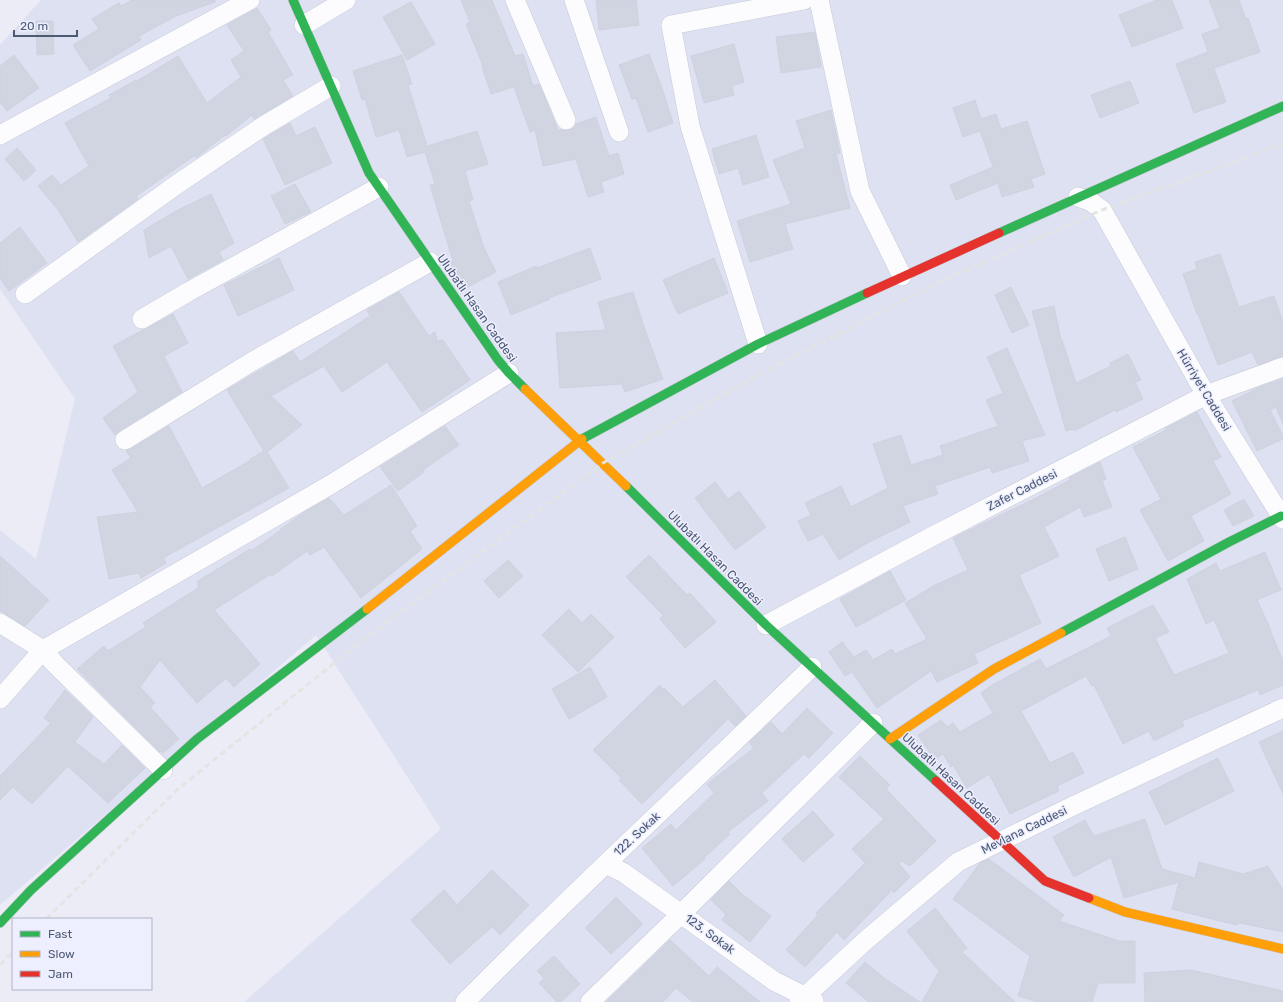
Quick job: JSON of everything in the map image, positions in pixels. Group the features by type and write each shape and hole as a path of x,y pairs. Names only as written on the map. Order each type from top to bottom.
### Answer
{"street":[{"path":"0,135 250,0"},
{"name":"Ulubatlı Hasan Caddesi","path":"293,0 369,173 498,360 509,373 580,440 766,625 1045,881 1132,914 1283,949"},
{"path":"304,26 346,0"},
{"path":"515,0 566,120"},
{"path":"574,0 619,132"},
{"path":"758,344 690,126 671,25 804,0"},
{"path":"819,0 860,191 902,276"},
{"path":"25,294 214,159 265,125 331,86"},
{"path":"0,923 31,890 197,739 352,620 580,440 758,344 902,276 1283,106"},
{"path":"142,319 188,292 379,187"},
{"name":"Hürriyet Caddesi","path":"1078,197 1090,201 1102,210 1206,395 1282,518"},
{"path":"125,440 253,361 430,262"},
{"name":"Zafer Caddesi","path":"766,625 931,537 1206,395 1283,367"},
{"path":"0,699 43,650 330,485 509,373"},
{"path":"890,739 994,669 1229,542 1282,518"},
{"path":"0,623 43,650 55,664 163,770"},
{"name":"122. Sokak","path":"465,1002 606,864 812,667"},
{"name":"Mevlana Caddesi","path":"806,1000 865,941 958,862 1001,840 1283,708"},
{"path":"590,1002 873,724"},
{"name":"123. Sokak","path":"606,864 624,873 774,981 806,1000"}],"shaded area":[{"path":"41,0 1283,0 1283,1002 244,1002 441,829 316,635 0,905 0,530 36,559 75,399 0,289 0,45"}],"building":[{"path":"132,0 215,0 215,2 176,16 139,36 141,40 90,71 73,45 99,29 92,19 119,3 121,6"},
{"path":"461,0 492,0 515,56 523,54 533,86 539,84 558,130 570,130 575,127 576,124 596,117 609,156 618,153 624,174 601,182 604,192 588,197 576,159 543,166 535,130 530,132 514,87 491,94 482,67 483,66 466,24 470,22"},
{"path":"596,0 636,0 639,25 599,30"},
{"path":"1157,0 1172,0 1183,28 1132,47 1119,15"},
{"path":"1209,0 1239,0 1246,19 1248,18 1260,52 1214,68 1226,102 1194,113 1176,64 1208,52 1202,34 1220,28"},
{"path":"411,2 435,44 407,60 383,17"},
{"path":"257,8 271,30 268,32 293,75 283,80 293,96 254,119 252,115 196,158 194,156 136,196 138,199 78,242 59,211 38,186 52,175 61,185 89,166 65,123 111,98 109,95 136,80 137,81 178,56 207,103 241,77 231,60 244,51 227,25"},
{"path":"36,21 53,21 54,54 37,55"},
{"path":"815,32 821,67 781,73 776,37"},
{"path":"734,44 744,82 732,86 734,95 704,103 691,56"},
{"path":"649,54 673,123 648,132 636,98 632,99 619,65"},
{"path":"14,55 39,88 7,111 0,102 0,66"},
{"path":"402,55 412,84 408,85 427,146 477,131 488,164 465,171 473,200 469,201 484,248 496,272 464,289 448,263 453,261 430,185 435,184 425,152 407,157 399,130 376,137 365,99 362,100 353,71"},
{"path":"1130,81 1139,103 1100,118 1091,95"},
{"path":"975,100 981,119 996,114 1001,129 1027,121 1045,174 1031,179 1034,187 1002,197 998,183 956,200 950,185 993,167 980,131 963,137 953,108"},
{"path":"831,110 840,153 836,154 850,208 785,224 793,249 750,262 737,221 791,204 773,160 805,148 796,121"},
{"path":"290,123 296,136 315,127 332,163 285,185 263,139"},
{"path":"756,135 769,177 743,185 738,168 719,174 712,149"},
{"path":"17,148 36,170 24,181 5,159"},
{"path":"295,184 311,212 285,224 271,196"},
{"path":"211,194 234,243 219,252 223,260 188,279 171,246 149,258 144,230 176,211"},
{"path":"20,227 47,263 9,291 0,278 0,243"},
{"path":"590,248 601,279 549,298 550,299 511,315 498,282 536,266 537,268"},
{"path":"1220,254 1239,307 1274,296 1283,322 1283,356 1258,365 1252,352 1218,365 1197,314 1183,274 1197,269 1195,262"},
{"path":"279,258 294,290 238,316 224,285"},
{"path":"714,258 728,293 678,314 663,280"},
{"path":"1011,287 1029,325 1012,333 995,295"},
{"path":"399,292 429,336 435,332 437,341 443,340 470,380 422,412 387,362 342,392 324,366 271,396 302,425 267,452 289,488 163,558 166,563 141,578 139,573 109,579 97,517 138,512 112,470 131,458 126,451 169,426 202,488 251,460 250,459 264,451 227,390 293,351 300,362 370,316 367,310"},
{"path":"633,292 663,379 625,392 622,384 560,388 556,333 606,330 598,302"},
{"path":"1054,306 1061,340 1076,383 1111,366 1110,363 1128,354 1141,380 1135,382 1143,399 1116,412 1115,410 1074,431 1073,429 1066,431 1032,311"},
{"path":"173,314 188,343 164,356 182,392 119,431 115,435 103,418 138,392 113,346"},
{"path":"1007,348 1045,435 1022,441 1029,461 992,473 990,467 935,486 938,494 903,506 910,522 869,542 839,560 823,534 808,541 798,521 811,515 805,503 841,486 851,507 888,488 873,444 901,435 911,465 943,455 940,446 998,426 986,400 1003,393 987,357"},
{"path":"1283,379 1283,424 1276,407 1270,410 1283,436 1283,439 1257,451 1232,401 1260,387"},
{"path":"1197,412 1221,457 1213,461 1231,494 1191,516 1204,541 1168,561 1140,510 1161,499 1133,447"},
{"path":"445,426 459,445 423,470 424,472 398,491 380,467"},
{"path":"1100,462 1106,479 1102,481 1112,507 1084,517 1080,507 1044,527 1059,556 1019,575 1041,623 974,654 978,663 937,682 931,671 877,708 852,672 845,676 829,652 842,642 854,657 866,650 873,660 892,649 895,654 927,639 905,603 935,585 968,570 953,538 1036,498 1070,480 1069,478"},
{"path":"715,482 728,499 739,491 766,527 735,550 695,498"},
{"path":"391,485 417,526 410,531 422,549 361,598 324,547 310,555 307,551 272,576 271,574 214,610 260,664 234,687 226,678 197,703 160,660 140,687 155,703 150,707 179,739 163,753 161,751 160,752 77,669 104,646 108,651 146,627 143,623 198,588 198,581 250,549 251,551 303,513 329,498 344,515"},
{"path":"1244,499 1254,516 1233,526 1224,510"},
{"path":"1125,537 1138,569 1109,581 1096,549"},
{"path":"1265,552 1281,590 1257,600 1283,661 1283,685 1260,695 1258,690 1182,721 1184,726 1154,741 1149,731 1123,744 1094,685 1092,686 1086,676 1021,711 1050,763 1073,752 1084,773 1057,786 1059,791 1010,814 989,774 967,788 953,765 951,767 943,754 935,760 918,735 941,720 947,727 953,723 960,732 993,713 981,693 992,685 1040,659 1046,669 1111,636 1107,628 1153,605 1169,632 1155,638 1174,675 1229,653 1214,620 1206,624 1187,579 1216,563 1220,571"},
{"path":"649,555 687,595 690,593 716,622 685,648 660,619 663,615 626,577"},
{"path":"0,556 49,600 25,626 0,611"},
{"path":"508,560 523,576 499,598 484,581"},
{"path":"890,571 906,600 856,627 840,599"},
{"path":"569,609 582,623 591,614 614,637 578,672 542,635"},
{"path":"590,667 607,697 569,719 552,689"},
{"path":"715,680 746,716 735,726 728,719 642,804 619,780 621,778 593,750 660,685 663,690 664,688 683,707"},
{"path":"65,690 93,717 75,742 104,764 122,745 145,768 108,803 68,766 32,804 13,787 0,800 0,776 51,723 44,718"},
{"path":"807,708 833,733 809,758 804,754 762,793 768,801 728,832 730,834 704,858 705,859 673,886 642,848 671,824 676,830 714,793 707,784 754,748 749,742 771,722 782,734"},
{"path":"1283,731 1283,794 1259,742"},
{"path":"860,756 890,785 886,789 936,841 910,866 902,861 899,864 910,877 894,893 892,890 844,940 837,932 805,967 786,950 818,915 816,913 865,863 852,849 884,819 839,777"},
{"path":"1218,758 1234,791 1165,825 1149,792"},
{"path":"813,811 834,835 803,862 782,839"},
{"path":"1145,819 1162,869 1195,878 1199,862 1243,874 1268,866 1283,890 1283,932 1240,923 1236,925 1172,909 1179,882 1124,898 1111,857 1074,877 1053,837 1085,820 1094,836"},
{"path":"989,859 1064,915 1059,921 1119,941 1135,941 1135,983 1098,983 1092,1002 1038,1002 1018,996 1030,956 953,899 980,863"},
{"path":"492,870 529,905 500,935 492,927 450,964 411,920 444,890 457,905"},
{"path":"729,881 742,894 771,916 750,942 722,920 726,915 711,900"},
{"path":"616,897 643,924 611,954 585,928"},
{"path":"935,908 967,948 962,952 1015,1002 922,1002 939,971 907,931"},
{"path":"670,940 709,976 717,967 760,1002 693,1002 676,988 663,1002 606,1002"},
{"path":"554,956 580,984 561,1002 557,1002 539,983 544,978 537,971"},
{"path":"865,962 884,978 920,1002 869,1002 846,983"},
{"path":"1191,970 1283,991 1283,1002 1145,1002 1144,973"}],"railway":[{"path":"47,918 178,789 364,639 603,463 769,369 942,281 1102,210 1283,144"},
{"path":"0,965 12,953"}],"traffic: fast":[{"path":"293,0 369,173 498,360 525,389"},
{"path":"999,233 1283,106"},
{"path":"582,439 758,344 867,293"},
{"path":"626,486 766,625 936,781"},
{"path":"1061,633 1229,542 1281,516"},
{"path":"0,923 31,890 197,739 367,609"}],"traffic: slow":[{"path":"525,389 626,486"},
{"path":"367,609 582,439"},
{"path":"890,739 994,669 1061,633"},
{"path":"1089,898 1125,912 1283,949"}],"traffic: jam":[{"path":"867,293 999,233"},
{"path":"936,781 1045,881 1089,898"}]}
